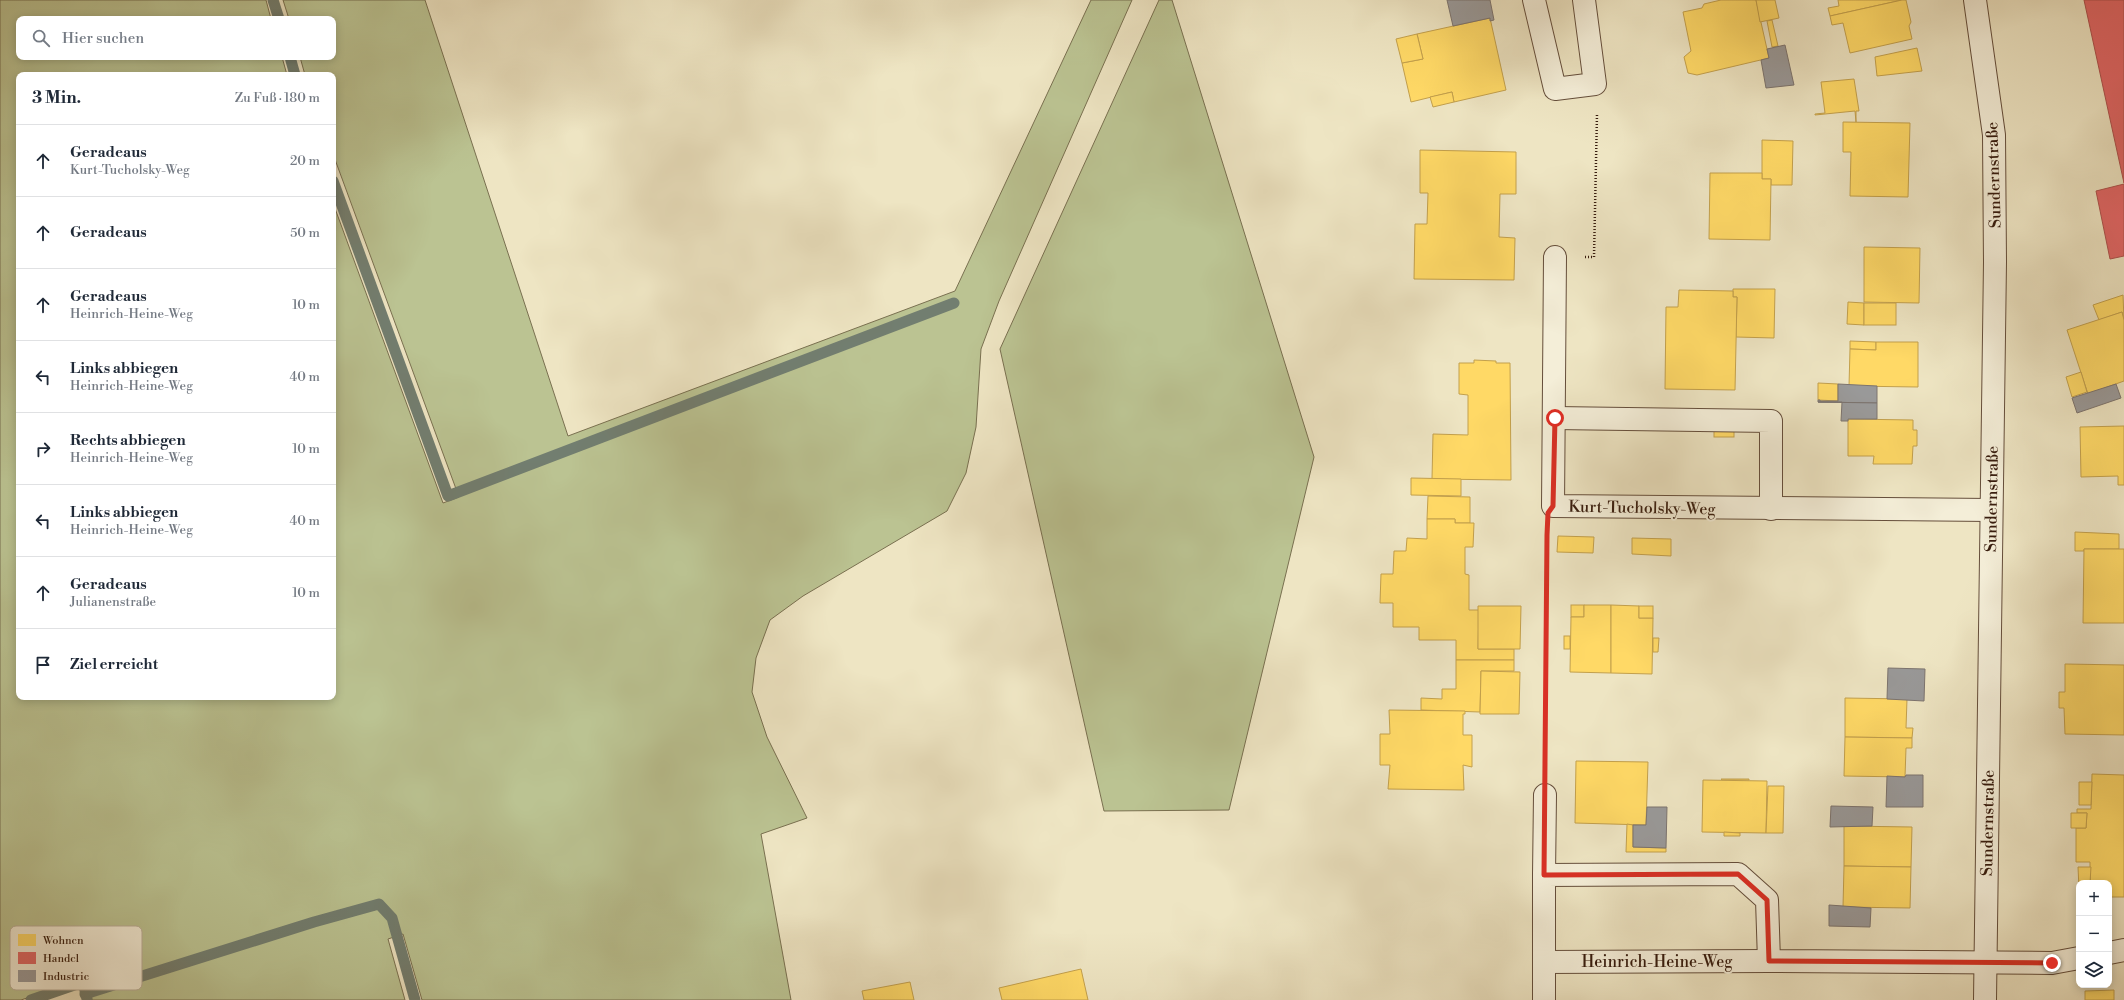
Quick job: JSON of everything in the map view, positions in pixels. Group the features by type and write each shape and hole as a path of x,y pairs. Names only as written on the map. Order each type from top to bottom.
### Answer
{"street":[{"path":"1534,0 1555,89 1595,84 1584,0"},
{"name":"Sundernstraße","path":"1975,0 1994,135 1995,262 1985,1000"},
{"name":"Kurt-Tucholsky-Weg","path":"1555,257 1555,418 1553,506 1991,510"},
{"path":"1555,418 1771,421 1771,509"},
{"path":"1544,1000 1545,795"},
{"path":"1544,875 1738,874 1767,900 1769,961"},
{"path":"2112,952 2124,950"},
{"name":"Heinrich-Heine-Weg","path":"1545,962 1769,961 2052,963 2076,959"}],"path":[{"path":"1555,257 1594,258 1597,111 1595,84"},
{"path":"1545,795 1547,528 1548,513 1553,506"}],"green space":[{"path":"0,0 266,0 270,16 16,16 16,60 283,60 286,72 16,72 16,700 336,700 336,211 443,503 459,497 336,162 336,72 304,72 301,60 336,60 336,16 288,16 283,0 425,0 568,436 955,291 1091,0 1132,0 999,301 981,349 976,427 966,473 947,511 803,596 770,620 756,658 752,692 767,737 807,818 761,834 791,1000 422,1000 403,934 388,939 405,1000 92,1000 89,990 142,990 142,926 10,926 10,990 51,990 21,1000 0,1000"},
{"path":"1159,0 1172,0 1314,457 1229,810 1104,811 1000,349"}],"building: Wohnen":[{"path":"1721,0 1756,0 1769,58 1697,75 1688,73 1684,57 1691,51 1683,12 1702,8 1704,4"},
{"path":"1756,0 1775,0 1779,18 1760,22"},
{"path":"1838,0 1902,0 1830,16 1828,8 1839,6"},
{"path":"1906,0 1911,22 1909,26 1912,39 1850,53 1843,23 1832,25 1830,16"},
{"path":"1490,18 1506,90 1454,102 1452,92 1411,102 1402,63 1423,59 1417,34"},
{"path":"1772,20 1778,46 1772,47 1767,21"},
{"path":"1417,34 1423,59 1402,63 1396,39"},
{"path":"1917,48 1922,71 1877,76 1875,57"},
{"path":"1854,79 1859,111 1856,111 1856,122 1855,111 1815,115 1825,113 1821,82"},
{"path":"1452,92 1454,102 1433,107 1430,97"},
{"path":"1843,122 1910,123 1908,197 1850,196 1851,152 1843,152"},
{"path":"1762,140 1793,141 1792,185 1771,185 1771,179 1762,179"},
{"path":"1420,150 1516,152 1516,194 1500,194 1499,237 1515,238 1514,280 1414,279 1415,224 1427,224 1428,193 1420,193"},
{"path":"1710,173 1762,173 1762,179 1771,179 1770,240 1709,239"},
{"path":"1864,247 1920,248 1919,303 1864,302"},
{"path":"1733,289 1775,289 1774,338 1736,337 1737,297 1733,297"},
{"path":"1679,290 1733,291 1733,297 1737,297 1735,390 1665,389 1666,307 1678,307"},
{"path":"2123,295 2124,320 2122,312 2099,320 2093,305"},
{"path":"1848,302 1864,303 1864,325 1847,324"},
{"path":"1864,303 1896,303 1896,325 1864,325"},
{"path":"2122,312 2124,320 2124,381 2088,394 2067,330"},
{"path":"1850,341 1876,342 1876,350 1850,349"},
{"path":"1876,342 1918,342 1918,387 1849,386 1850,349 1876,350"},
{"path":"1474,360 1510,363 1511,480 1432,479 1433,434 1468,435 1468,395 1459,394 1459,363 1474,363"},
{"path":"2081,372 2087,392 2072,397 2066,377"},
{"path":"1818,383 1838,384 1838,401 1818,400"},
{"path":"1848,419 1913,420 1913,430 1917,430 1917,446 1913,446 1912,464 1873,464 1874,456 1848,456"},
{"path":"2124,426 2124,485 2118,485 2118,476 2081,477 2080,427"},
{"path":"1714,429 1734,429 1734,437 1714,437"},
{"path":"1411,478 1461,479 1461,496 1411,495"},
{"path":"1428,496 1470,497 1470,523 1455,523 1455,519 1427,519"},
{"path":"1427,519 1455,519 1455,523 1474,523 1473,547 1465,547 1465,574 1469,575 1469,610 1479,610 1478,649 1514,649 1514,660 1456,660 1456,640 1419,640 1419,627 1393,627 1393,603 1380,603 1381,574 1393,574 1394,551 1406,551 1407,538 1427,539"},
{"path":"2075,532 2119,534 2119,549 2084,549 2084,551 2075,551"},
{"path":"1558,536 1594,537 1593,553 1557,552"},
{"path":"1632,538 1671,539 1671,556 1632,554"},
{"path":"2084,549 2124,549 2124,623 2083,623"},
{"path":"1571,605 1584,605 1584,617 1571,617"},
{"path":"1584,605 1611,605 1611,673 1570,672 1571,617 1584,617"},
{"path":"1611,605 1639,606 1639,618 1653,618 1652,674 1611,673"},
{"path":"1478,606 1521,606 1520,649 1478,649"},
{"path":"1639,606 1653,606 1653,618 1639,618"},
{"path":"1564,636 1570,636 1570,649 1564,649"},
{"path":"1653,638 1659,638 1658,652 1653,652"},
{"path":"1456,660 1514,660 1514,671 1481,671 1480,712 1421,710 1421,698 1442,699 1442,689 1456,689"},
{"path":"2065,664 2124,665 2124,735 2065,734 2064,708 2059,708 2059,692 2065,692"},
{"path":"1481,671 1520,672 1519,714 1480,714"},
{"path":"1845,698 1907,699 1906,728 1913,728 1912,738 1845,737"},
{"path":"1389,710 1465,711 1465,714 1463,714 1463,735 1472,735 1472,767 1463,765 1464,790 1388,789 1390,765 1380,765 1380,734 1390,734"},
{"path":"1845,737 1912,738 1912,748 1906,748 1905,777 1844,776"},
{"path":"1576,761 1648,762 1646,825 1575,823"},
{"path":"2092,774 2124,775 2124,897 2112,897 2112,880 2090,880 2090,862 2076,862 2076,828 2086,828 2087,813 2077,813 2077,809 2091,809"},
{"path":"1721,779 1749,779 1749,780 1722,780"},
{"path":"1703,780 1767,781 1766,833 1702,832"},
{"path":"2079,782 2092,782 2091,805 2079,805"},
{"path":"1768,786 1784,786 1783,833 1766,833"},
{"path":"2071,813 2087,813 2086,828 2071,828"},
{"path":"1627,824 1633,825 1633,847 1666,848 1666,852 1626,852"},
{"path":"1844,826 1912,827 1911,867 1844,866"},
{"path":"1724,832 1740,833 1740,836 1724,836"},
{"path":"1844,866 1911,867 1910,908 1843,907"},
{"path":"2078,867 2091,867 2090,880 2079,880"},
{"path":"1081,969 1088,1000 1002,1000 999,988"},
{"path":"910,982 914,1000 864,1000 862,991"},
{"path":"2114,990 2114,1000 2085,1000 2085,991"}],"building: Handel":[{"path":"2084,0 2124,0 2124,183"},
{"path":"2124,184 2124,256 2110,259 2096,191"}],"building: Industrie":[{"path":"1447,0 1490,0 1494,20 1490,21 1490,18 1453,26"},
{"path":"1785,45 1794,85 1766,88 1761,60 1769,58 1767,49"},
{"path":"1838,384 1877,386 1877,403 1818,402 1818,400 1838,401"},
{"path":"2116,384 2121,398 2077,413 2072,398"},
{"path":"1842,402 1877,403 1877,419 1848,419 1848,421 1841,421"},
{"path":"1888,668 1925,669 1924,701 1887,699"},
{"path":"1906,775 1923,775 1923,807 1886,807 1887,776 1905,777"},
{"path":"1831,806 1873,807 1872,826 1830,827"},
{"path":"1647,807 1667,807 1666,848 1633,847 1633,825 1646,825"},
{"path":"1829,905 1871,908 1870,927 1829,926"}],"waterway":[{"path":"273,0 278,16"},
{"path":"291,60 294,72"},
{"path":"336,189 448,496 954,303"},
{"path":"142,976 314,922 379,904 392,918 415,1000"},
{"path":"31,1000 60,990"},
{"path":"85,990 87,999"},
{"path":"85,994 98,990"}],"route":[{"path":"1555,418 1553,506 1548,513 1547,535 1544,875 1738,874 1767,900 1769,961 2052,963"}]}
